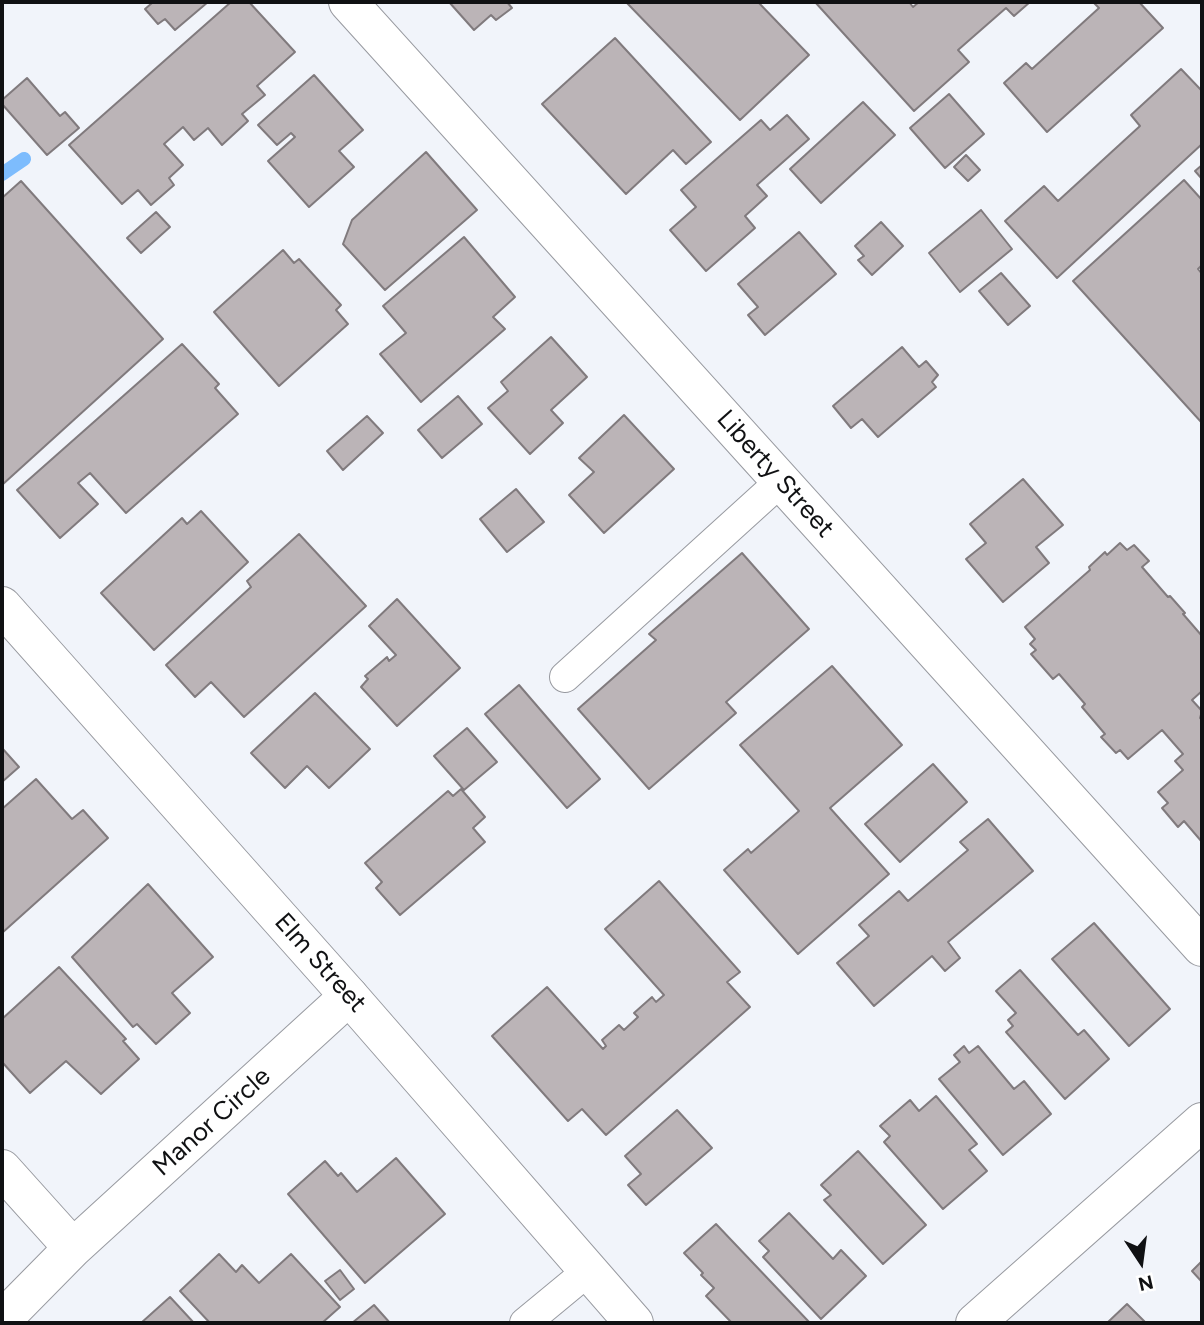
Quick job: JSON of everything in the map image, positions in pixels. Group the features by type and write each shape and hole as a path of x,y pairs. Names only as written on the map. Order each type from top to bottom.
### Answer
{"street":[{"name":"Liberty Street","path":"348,2 1202,947"},
{"name":"Elm Street","path":"2,606 349,996 634,1323"},
{"name":"Manor Circle","path":"2,1320 74,1248 349,996"},
{"path":"975,1323 1202,1122"},
{"path":"2,1169 74,1248"}],"lane":[{"path":"565,677 781,481"},
{"path":"525,1323 589,1271"}],"building":[{"path":"151,2 208,2 175,30 165,19 158,24 145,9"},
{"path":"231,2 249,2 295,52 257,86 265,95 242,114 248,121 222,145 208,128 194,140 183,127 164,144 183,165 169,178 174,185 151,205 138,190 122,204 69,145"},
{"path":"449,2 507,2 512,8 496,20 491,15 474,30"},
{"path":"626,2 758,2 809,55 740,120"},
{"path":"815,2 909,2 913,7 919,2 1030,2 1014,16 1006,8 958,50 969,62 914,111"},
{"path":"1093,2 1139,2 1163,28 1047,132 1004,83 1026,63 1032,69 1099,8"},
{"path":"615,38 711,142 686,164 673,150 626,194 542,104"},
{"path":"1181,69 1202,91 1202,144 1057,278 1005,221 1044,186 1058,201 1140,126 1131,115"},
{"path":"314,75 363,130 339,151 354,167 309,207 268,161 295,137 291,133 277,145 258,125"},
{"path":"27,78 60,116 65,112 79,128 47,155 2,104 2,100"},
{"path":"949,94 984,134 945,168 910,128"},
{"path":"863,102 895,135 821,203 790,169"},
{"path":"787,115 809,139 757,185 767,196 745,216 755,228 706,271 670,230 696,207 681,190 761,120 770,130"},
{"path":"426,152 477,210 385,290 343,244 352,220"},
{"path":"966,155 980,170 968,181 954,167"},
{"path":"1202,165 1202,179 1195,171"},
{"path":"1184,180 1202,200 1202,265 1198,269 1202,274 1202,423 1073,281"},
{"path":"21,181 163,339 2,485 2,198"},
{"path":"981,210 1012,249 960,292 929,253"},
{"path":"156,212 170,227 141,253 127,238"},
{"path":"881,222 903,246 872,275 858,260 864,256 855,246"},
{"path":"799,232 836,274 765,335 748,315 758,307 738,284"},
{"path":"464,237 515,297 493,317 505,329 421,402 380,354 406,333 383,306"},
{"path":"283,250 294,263 299,259 341,305 336,310 348,324 279,386 214,312"},
{"path":"1001,273 1030,306 1008,325 979,291"},
{"path":"551,337 587,377 551,410 563,423 530,454 488,408 508,391 501,382"},
{"path":"182,344 219,384 215,388 238,414 126,513 90,473 78,483 98,504 60,538 17,490"},
{"path":"902,347 919,367 926,361 938,375 932,382 936,387 878,437 862,419 851,428 833,406"},
{"path":"458,396 482,424 442,458 418,430"},
{"path":"624,415 674,469 604,533 569,495 594,472 579,458"},
{"path":"367,416 383,433 343,470 327,451"},
{"path":"1023,479 1063,525 1036,547 1049,563 1003,602 966,559 986,543 970,524"},
{"path":"516,489 544,522 507,552 480,519"},
{"path":"201,511 248,562 154,650 101,593 182,518 187,524"},
{"path":"299,534 366,606 244,717 211,682 195,697 166,665 251,587 247,581"},
{"path":"1120,543 1127,550 1134,545 1149,561 1142,567 1185,613 1183,614 1202,636 1202,691 1192,700 1202,711 1202,842 1184,821 1178,827 1162,808 1168,803 1158,792 1183,770 1175,761 1183,754 1162,730 1128,759 1120,750 1116,753 1101,737 1105,734 1082,707 1085,704 1059,674 1053,679 1031,654 1036,650 1030,644 1035,639 1025,627 1090,570 1089,567 1105,552 1107,555"},
{"path":"742,553 809,629 726,702 736,713 649,789 578,709 656,640 649,634"},
{"path":"397,599 460,668 397,726 361,687 368,679 365,676 387,657 389,661 396,655 369,626"},
{"path":"832,666 902,745 830,808 889,874 798,954 724,870 748,849 751,853 799,811 740,745"},
{"path":"519,685 600,779 567,808 485,714"},
{"path":"315,693 370,749 329,788 307,766 285,788 251,753"},
{"path":"467,728 497,762 464,790 434,756"},
{"path":"2,748 19,767 2,782"},
{"path":"933,764 967,802 900,862 865,824"},
{"path":"36,779 72,819 83,810 108,838 2,933 2,809"},
{"path":"461,789 485,817 473,828 485,842 400,915 376,888 382,882 365,863 448,791 453,796"},
{"path":"988,819 1033,871 948,942 960,958 945,971 932,956 874,1006 837,963 869,936 859,925 899,891 908,901 968,850 960,842"},
{"path":"659,881 740,972 727,982 750,1007 606,1135 582,1109 568,1121 492,1036 547,987 603,1049 606,1046 602,1040 619,1025 624,1030 638,1017 634,1013 652,997 656,1002 664,995 605,929"},
{"path":"148,884 213,957 172,993 190,1013 156,1044 137,1024 133,1027 72,957"},
{"path":"1094,923 1170,1009 1129,1046 1052,959"},
{"path":"59,967 126,1039 123,1041 139,1059 101,1094 66,1061 30,1093 2,1062 2,1019"},
{"path":"1020,970 1078,1035 1084,1030 1109,1059 1065,1099 1006,1032 1013,1026 1008,1020 1016,1013 996,991"},
{"path":"964,1046 969,1053 978,1046 1014,1089 1024,1081 1051,1114 1003,1155 939,1079 960,1062 954,1055"},
{"path":"936,1096 977,1144 969,1150 987,1171 943,1209 884,1142 890,1136 880,1126 910,1100 919,1111"},
{"path":"677,1110 712,1148 646,1205 628,1185 641,1174 625,1156"},
{"path":"858,1151 926,1225 883,1264 824,1200 831,1195 821,1185"},
{"path":"396,1158 445,1214 365,1283 288,1194 325,1161 338,1176 341,1173 357,1192"},
{"path":"789,1213 833,1259 841,1250 866,1276 821,1319 763,1257 769,1251 759,1241"},
{"path":"716,1224 810,1323 732,1323 706,1296 714,1288 684,1253"},
{"path":"219,1254 236,1272 242,1265 259,1283 291,1254 340,1307 322,1323 210,1323 180,1291"},
{"path":"1202,1261 1202,1282 1192,1271"},
{"path":"340,1270 354,1289 340,1300 325,1281"},
{"path":"170,1297 194,1323 141,1323"},
{"path":"1127,1304 1146,1323 1107,1323"},
{"path":"374,1305 390,1323 352,1323"}],"waterway":[{"path":"2,174 24,159"}]}
